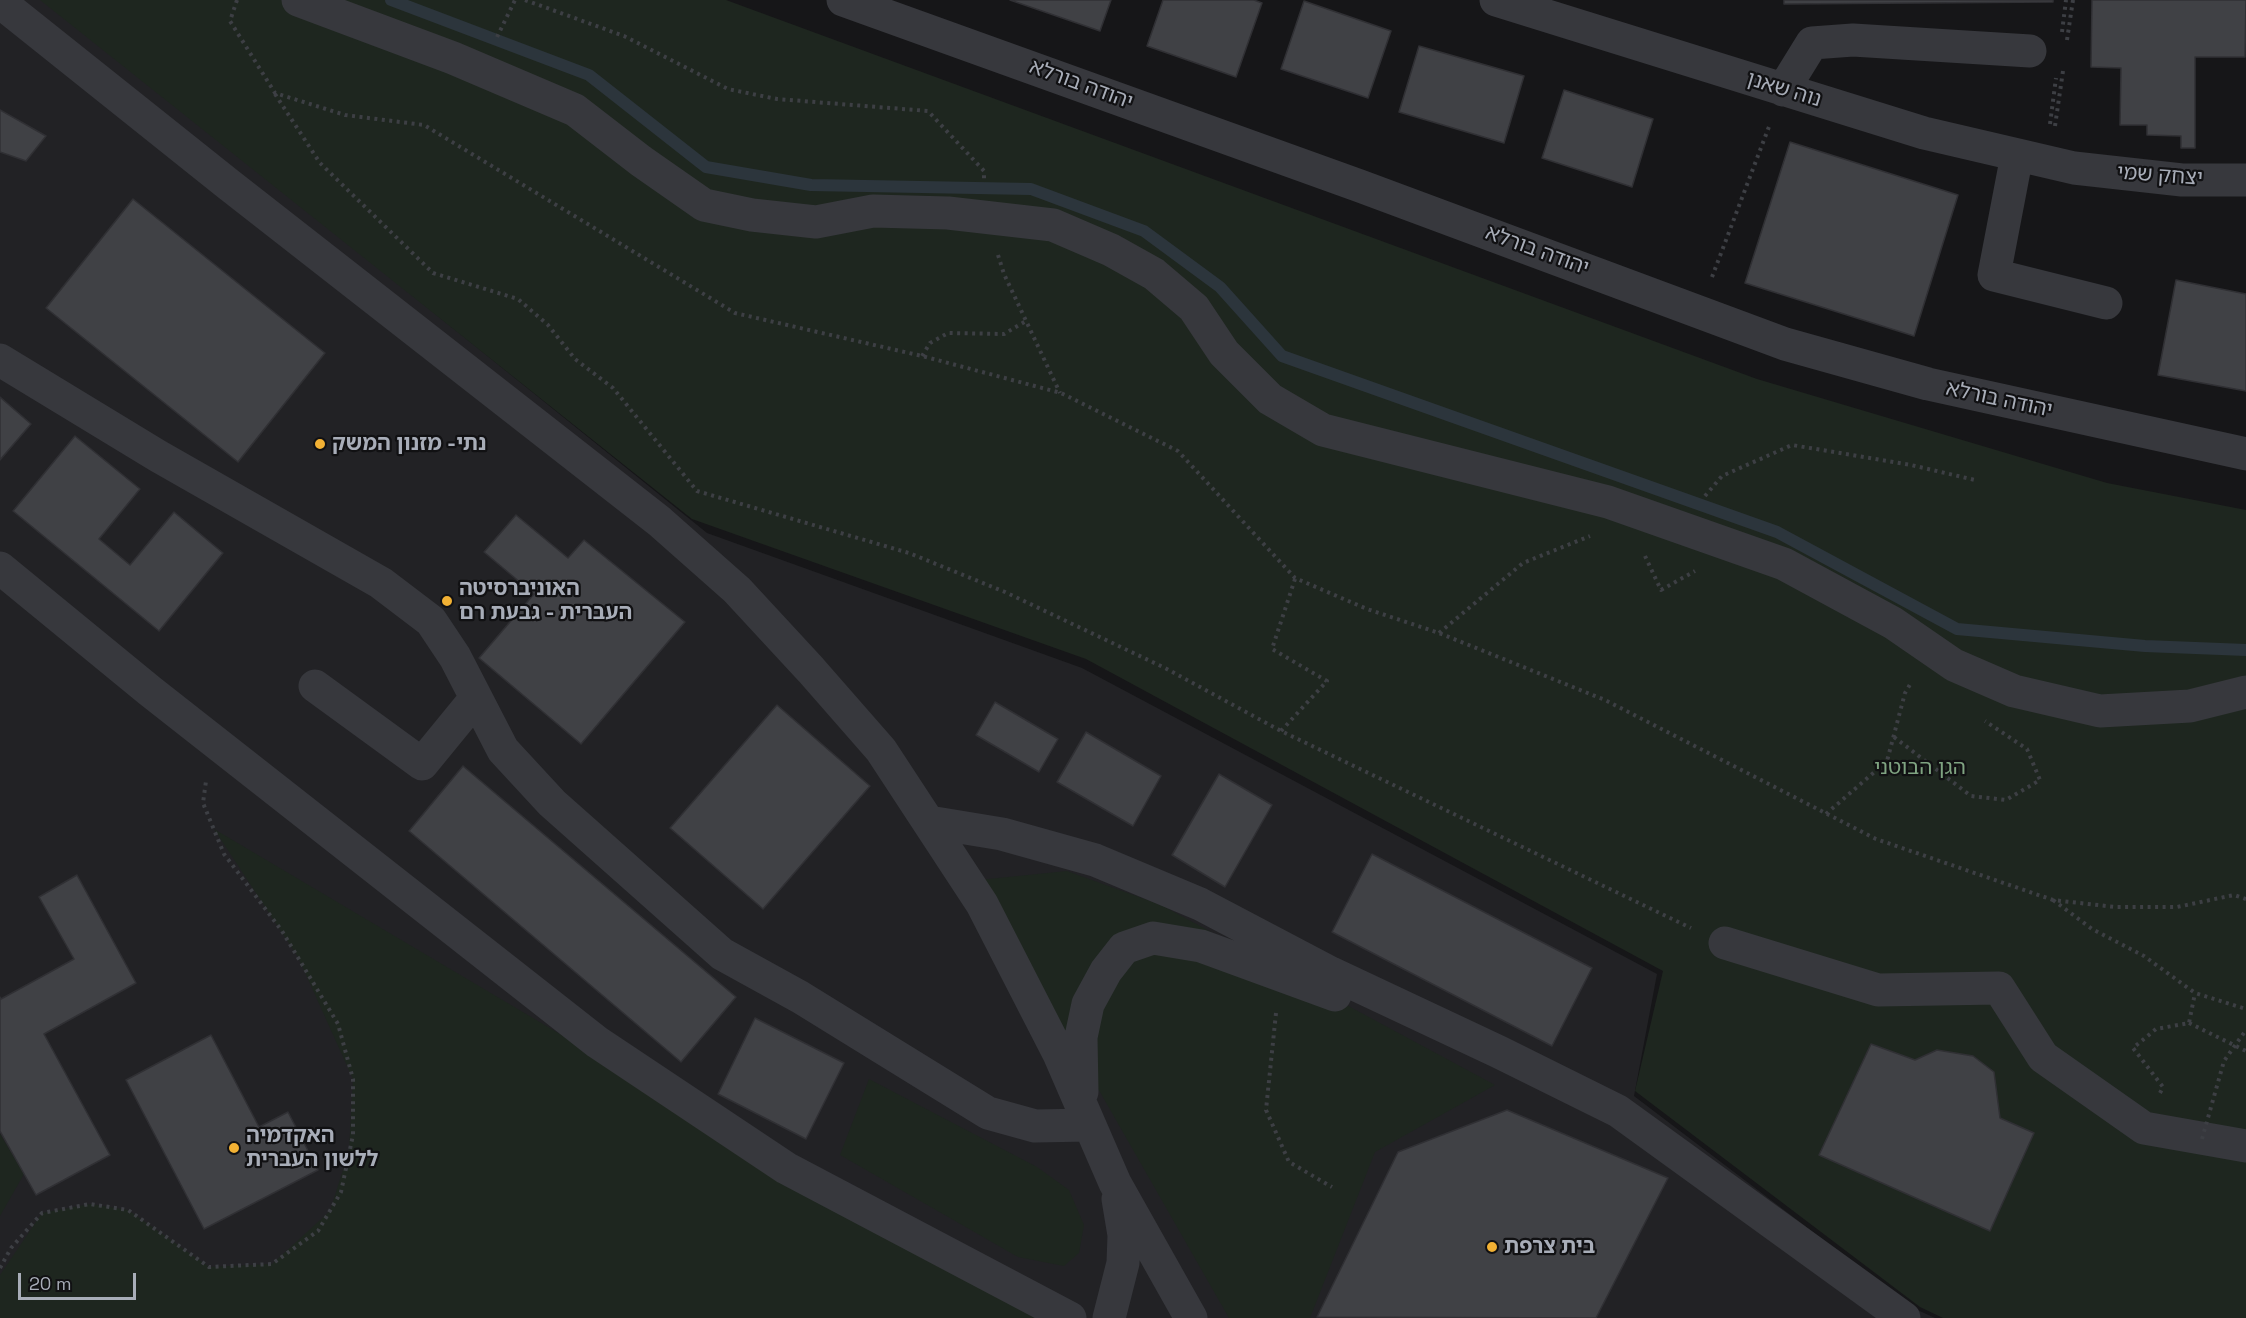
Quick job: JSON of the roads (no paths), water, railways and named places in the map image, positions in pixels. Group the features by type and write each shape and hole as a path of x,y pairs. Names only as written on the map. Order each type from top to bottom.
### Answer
{"street":[{"path":"298,0 453,58 574,110 704,205 752,215 816,222 873,211 948,213 1053,225 1112,250 1154,274 1194,308 1224,353 1270,399 1323,430 1427,454 1608,502 1784,564 1893,623 1954,665 2014,691 2100,711 2190,706 2246,692"},
{"name":"יהודה בורלא","path":"843,0 1785,344 1877,371 2246,454"},
{"name":"נוה שאנן","path":"1496,0 1924,133 2062,165"},
{"path":"0,2 668,529 737,590 842,706 881,750 982,904 1059,1054 1114,1183 1191,1318"},
{"path":"1783,90 1812,43 1853,40 2045,49"},
{"path":"2017,155 1994,275 2106,303"},
{"name":"יצחק שמי","path":"2062,165 2182,180 2246,180"},
{"path":"0,360 158,456 381,583 431,621 455,657 503,750 552,803 723,954 800,997 988,1113 1035,1126 1086,1117"},
{"path":"0,568 212,740 546,1003 681,1100 786,1168 1070,1318"},
{"path":"315,686 422,764 476,699"},
{"path":"929,822 1002,834 1095,860 1200,904 1331,974 1461,1034 1618,1111 1904,1318"},
{"path":"1086,1117 1081,1037 1088,1004 1106,971 1124,948 1153,938 1201,946 1280,975 1461,1034"},
{"path":"1725,943 1878,990 1999,988 2043,1057 2144,1128 2246,1146"},
{"path":"1109,1318 1123,1263 1124,1235 1114,1183"},
{"path":"1114,1318 1138,1270 1142,1253 1135,1217"}],"waterway":[{"path":"391,0 589,75 706,167 811,185 1031,189 1144,231 1220,287 1282,356 1777,532 1957,629 2145,646 2246,650"}],"place":[{"name":"נתי- מזנון המשק","path":"320,444"},
{"name":"האוניברסיטה העברית - גבעת רם","path":"447,601"},
{"name":"האקדמיה ללשון העברית","path":"234,1148"},
{"name":"בית צרפת","path":"1492,1247"}],"park label":[{"name":"הגן הבוטני","path":"1920,768"}]}
